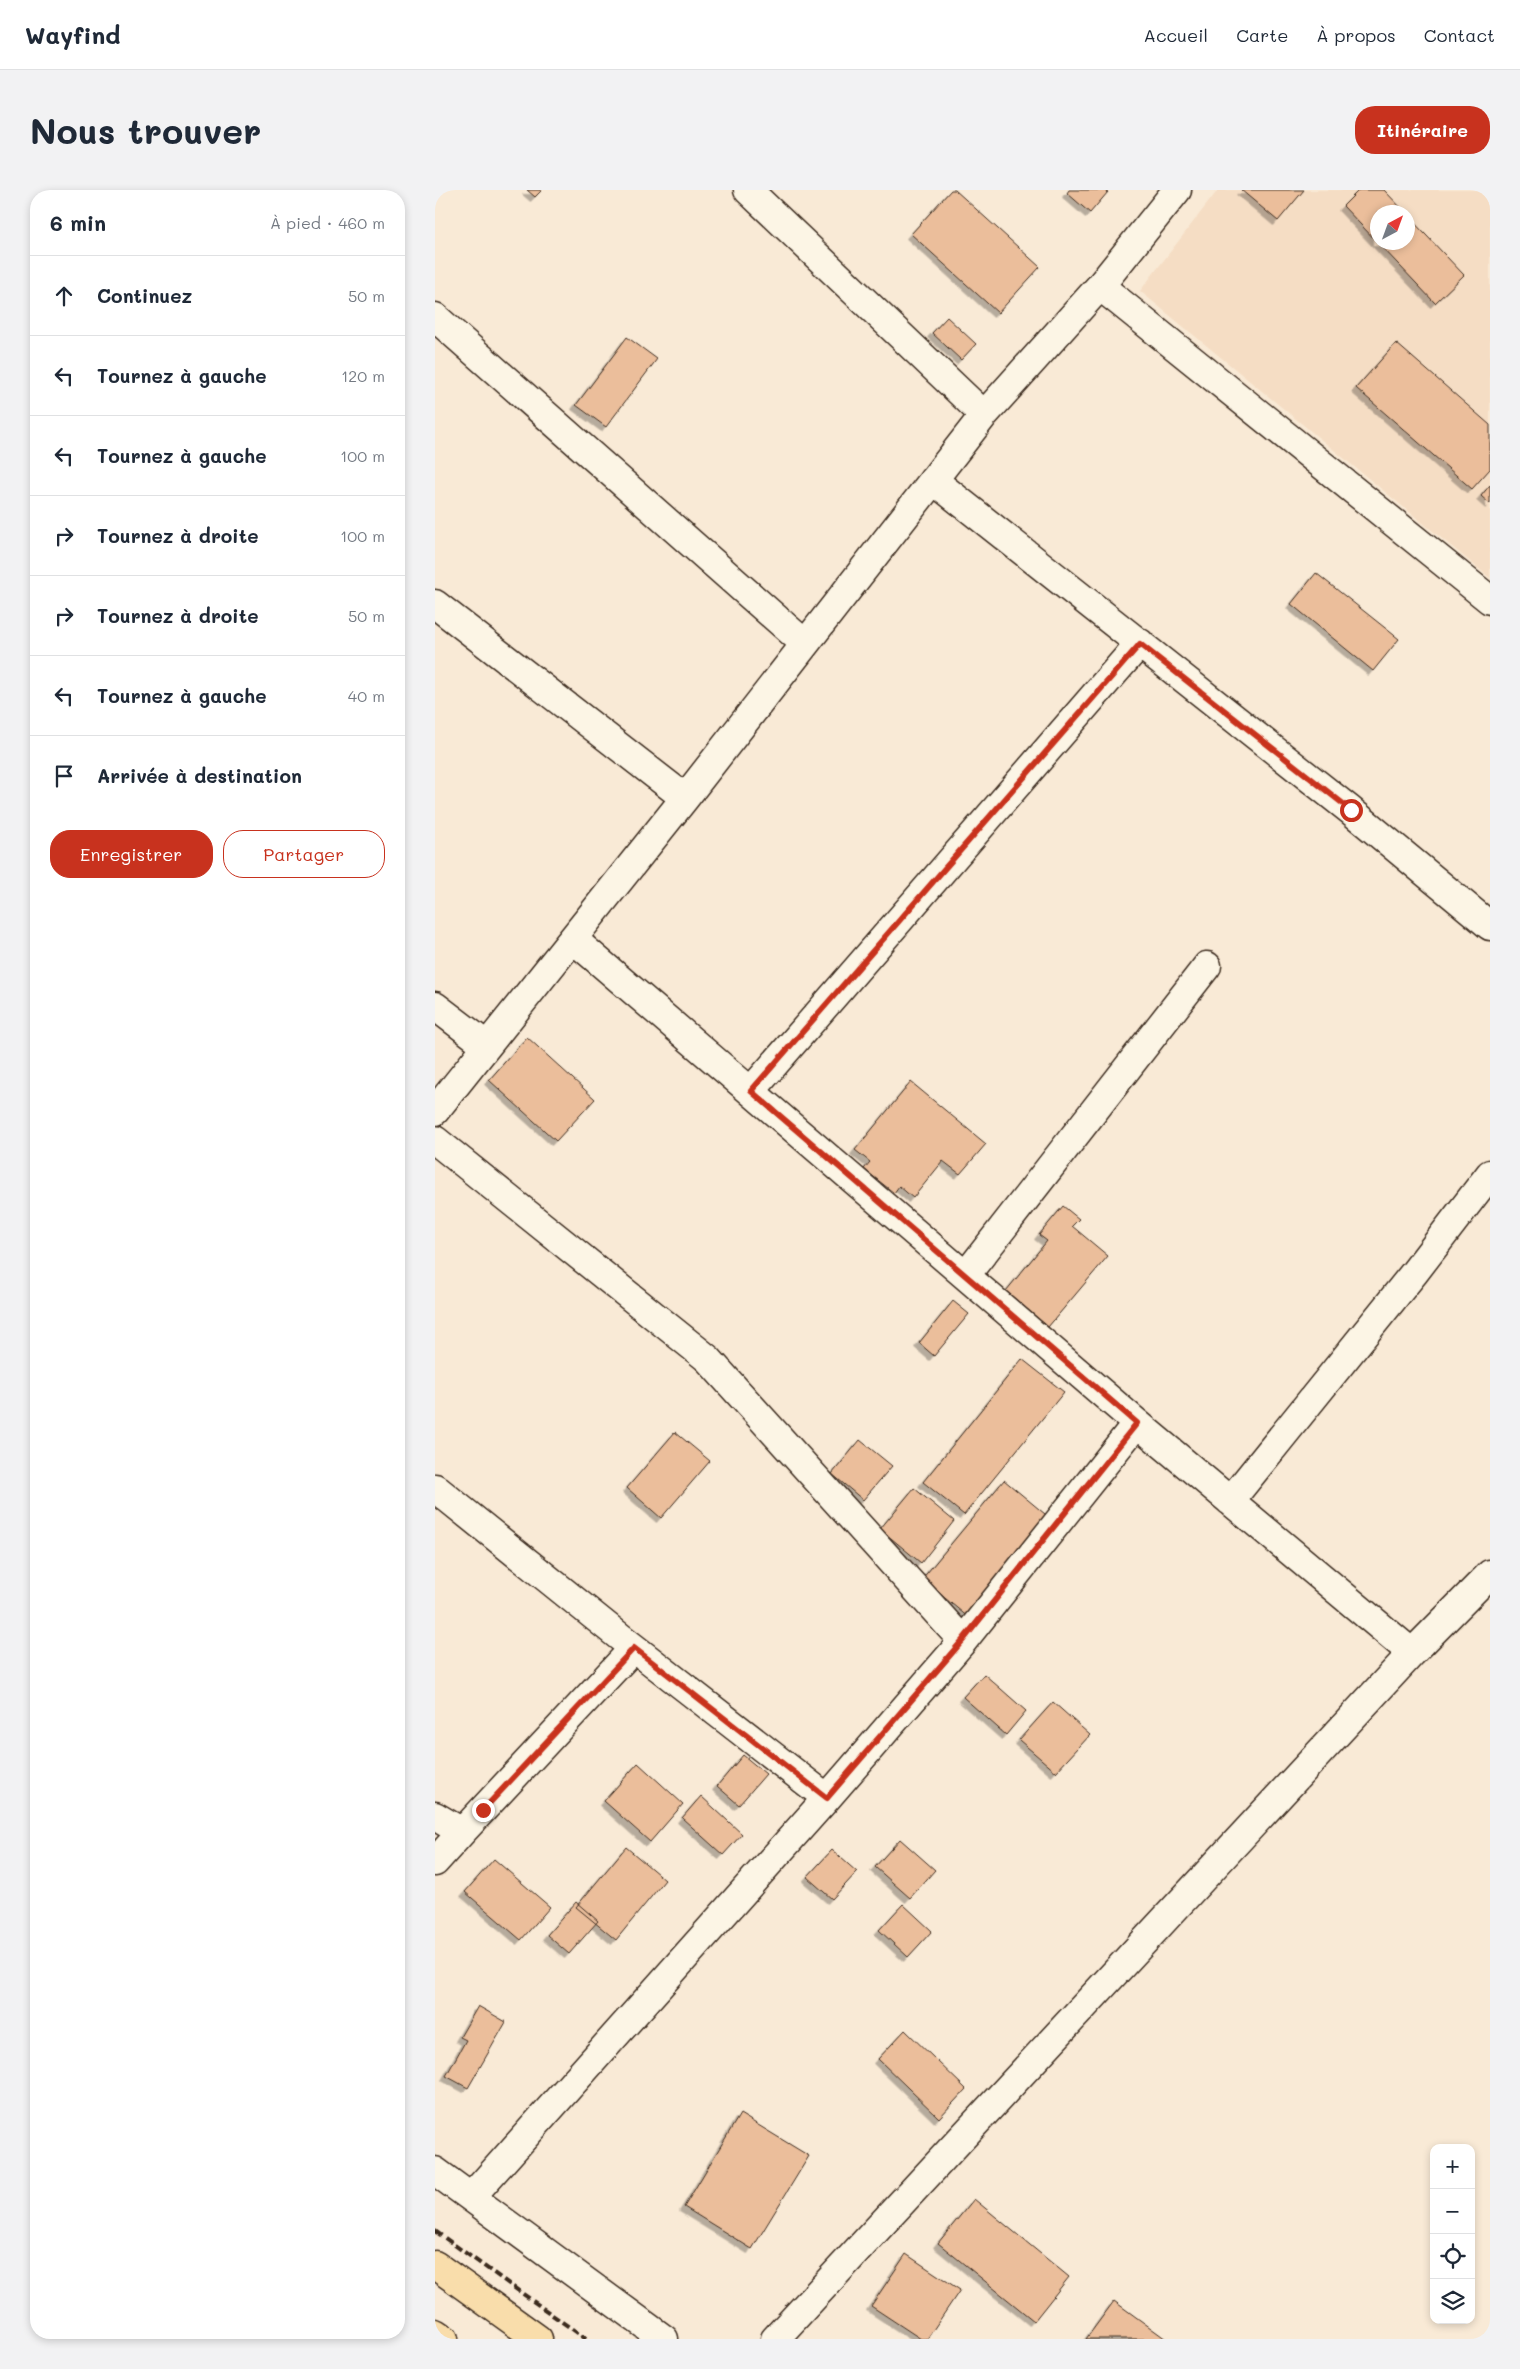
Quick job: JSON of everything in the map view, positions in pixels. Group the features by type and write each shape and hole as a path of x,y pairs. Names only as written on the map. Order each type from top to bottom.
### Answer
{"highway":[{"path":"435,2265 538,2339"},
{"path":"435,2333 444,2339"}],"street":[{"path":"748,190 984,415"},
{"path":"435,1111 685,798 804,643 984,415 1100,286 1177,190"},
{"path":"1100,286 1490,600"},
{"path":"435,317 804,643"},
{"path":"933,480 1351,810 1490,926"},
{"path":"435,604 685,798"},
{"path":"751,1091 1140,644"},
{"path":"573,939 1137,1423 1412,1653"},
{"path":"966,1275 1207,966"},
{"path":"435,1006 486,1045"},
{"path":"435,1140 707,1359 963,1640"},
{"path":"1230,1501 1407,1281 1490,1174"},
{"path":"471,2197 827,1798 963,1640 1137,1423"},
{"path":"435,1488 634,1648 827,1798"},
{"path":"775,2339 1412,1653 1490,1574"},
{"path":"435,1862 634,1648"},
{"path":"435,1816 462,1832"},
{"path":"435,2171 664,2339"}],"shaded area":[{"path":"1218,190 1490,190 1490,578 1140,291"}],"building":[{"path":"527,190 542,190 535,197"},
{"path":"951,190 955,190 1040,267 998,313 911,234"},
{"path":"1069,190 1105,190 1108,192 1090,213 1067,193"},
{"path":"1241,190 1304,190 1278,221"},
{"path":"1359,190 1384,190 1398,205 1370,205 1370,235 1343,206"},
{"path":"1415,223 1464,275 1435,303 1385,250 1415,250"},
{"path":"947,317 976,344 961,360 932,333"},
{"path":"627,337 657,359 606,427 576,405"},
{"path":"1396,343 1490,425 1490,469 1472,489 1356,388"},
{"path":"1490,485 1490,504 1481,496"},
{"path":"1316,573 1399,639 1373,671 1291,604"},
{"path":"527,1037 595,1099 556,1141 489,1080"},
{"path":"911,1082 986,1144 960,1174 943,1161 913,1198 899,1186 894,1193 864,1169 870,1162 855,1150"},
{"path":"1063,1206 1079,1219 1072,1226 1108,1256 1048,1327 1006,1291 1047,1241 1039,1235"},
{"path":"953,1301 969,1314 934,1356 919,1343"},
{"path":"1022,1359 1064,1392 964,1515 923,1482"},
{"path":"675,1432 710,1461 661,1518 627,1488"},
{"path":"860,1440 892,1466 863,1500 832,1474"},
{"path":"1004,1480 1051,1519 969,1618 922,1579"},
{"path":"914,1488 954,1521 921,1563 880,1529"},
{"path":"984,1674 1026,1711 1006,1735 963,1697"},
{"path":"1053,1702 1090,1735 1056,1772 1019,1740"},
{"path":"743,1755 766,1774 739,1805 717,1786"},
{"path":"638,1763 683,1804 650,1842 604,1801"},
{"path":"701,1796 742,1834 723,1855 682,1818"},
{"path":"900,1839 935,1870 910,1898 875,1867"},
{"path":"626,1847 665,1880 616,1940 576,1907"},
{"path":"832,1850 857,1872 832,1899 807,1877"},
{"path":"494,1859 550,1907 521,1940 465,1892"},
{"path":"576,1902 598,1921 569,1954 547,1935"},
{"path":"903,1904 932,1931 908,1957 879,1930"},
{"path":"478,2006 506,2022 468,2088 446,2076 466,2040 460,2037"},
{"path":"905,2030 966,2089 939,2118 878,2059"},
{"path":"740,2114 809,2156 752,2249 684,2207"},
{"path":"974,2199 1069,2277 1034,2321 938,2243"},
{"path":"906,2254 960,2290 927,2339 921,2339 871,2306"},
{"path":"1114,2301 1166,2339 1086,2339"}],"railway":[{"path":"435,2231 586,2339"}],"route":[{"path":"483,1810 634,1648 827,1798 963,1640 1137,1423 751,1091 1140,644 1351,810"}]}
